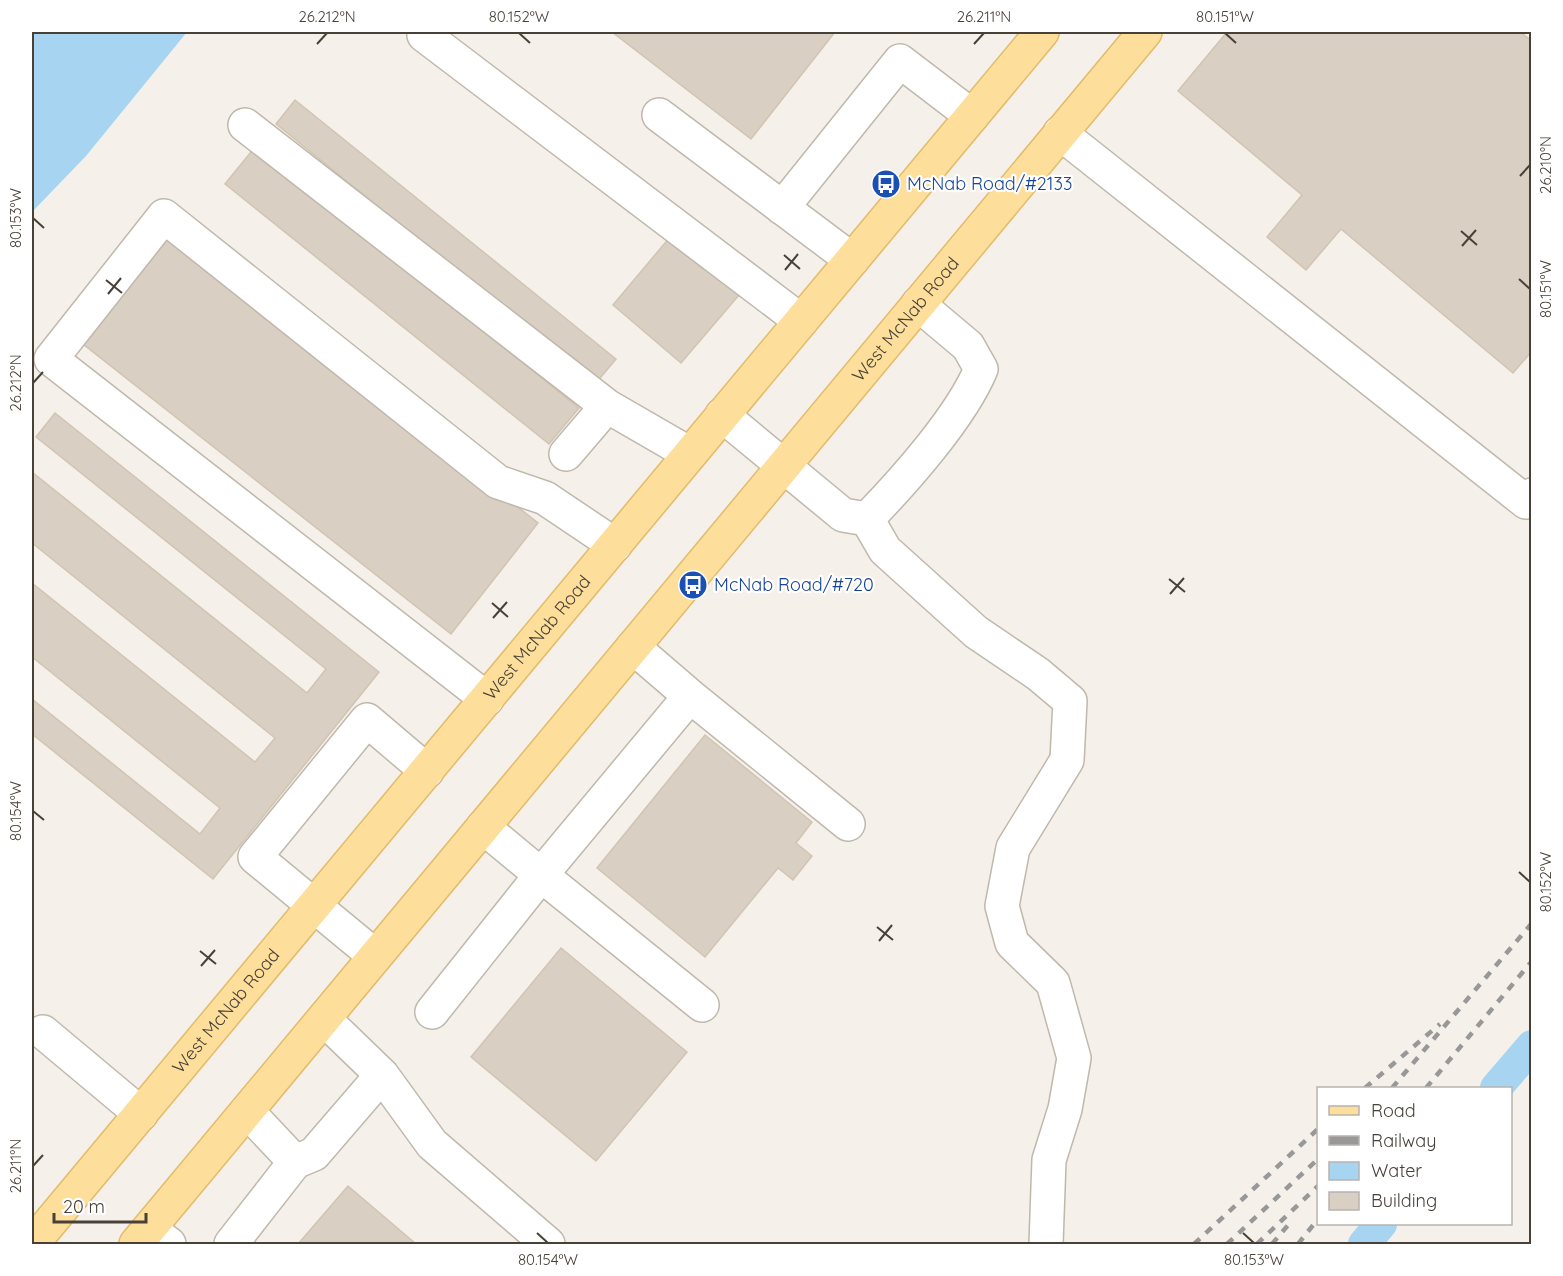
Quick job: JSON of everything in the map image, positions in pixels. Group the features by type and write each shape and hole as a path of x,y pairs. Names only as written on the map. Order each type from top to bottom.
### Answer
{"main road":[{"name":"West McNab Road","path":"32,1245 1042,32"},
{"name":"West McNab Road","path":"152,1239 247,1111 1145,32"}],"lane":[{"path":"424,35 801,321"},
{"path":"782,208 900,60 972,116"},
{"path":"659,115 852,260"},
{"path":"245,125 607,406 690,454"},
{"path":"1060,133 1526,502 1532,495"},
{"path":"487,699 51,359 164,216 498,482 545,498 615,545"},
{"path":"867,519 893,493 971,394 981,369 968,346 918,304"},
{"path":"567,454 607,406"},
{"path":"722,415 843,514 867,519 885,550 968,624 1038,674 1070,701 1067,760 1013,848 1002,906 1012,943 1053,983 1074,1058 1065,1109 1049,1161 1046,1245"},
{"path":"633,647 848,824"},
{"path":"432,1012 541,875 690,696"},
{"path":"375,956 255,857 367,720 427,771"},
{"path":"483,827 702,1005"},
{"path":"324,1018 382,1076 432,1144 548,1245"},
{"path":"43,1032 141,1114"},
{"path":"231,1245 295,1162 314,1154 382,1076"},
{"path":"247,1111 295,1162"}],"water":[{"path":"32,32 187,32 86,156 32,212"}],"building":[{"path":"612,32 835,32 751,139"},
{"path":"1227,32 1520,32 1532,41 1532,351 1513,373 1341,229 1306,270 1267,237 1302,195 1178,91"},
{"path":"295,100 616,359 596,383 276,124"},
{"path":"255,147 579,408 549,444 225,184"},
{"path":"170,233 538,523 451,634 83,344"},
{"path":"670,237 739,295 681,363 613,305"},
{"path":"55,413 379,672 213,879 32,734 32,699 200,834 220,808 32,657 32,583 255,762 275,738 32,543 32,472 307,693 326,669 36,437"},
{"path":"705,735 812,822 796,843 812,856 793,880 778,868 705,957 597,868"},
{"path":"561,948 687,1052 596,1161 471,1057"},
{"path":"348,1186 416,1244 298,1244"}],"waterway":[{"path":"1497,1087 1532,1046"},
{"path":"1364,1244 1380,1225"}],"railway":[{"path":"1393,1087 1532,923"},
{"path":"1427,1087 1532,961"},
{"path":"1366,1087 1440,1024"},
{"path":"1194,1244 1317,1130"},
{"path":"1227,1244 1317,1160"},
{"path":"1257,1244 1317,1187"},
{"path":"1298,1244 1317,1220"},
{"path":"1272,1244 1289,1224"}],"place":[{"name":"McNab Road/#2133","path":"886,184"},
{"name":"McNab Road/#720","path":"693,585"}]}
